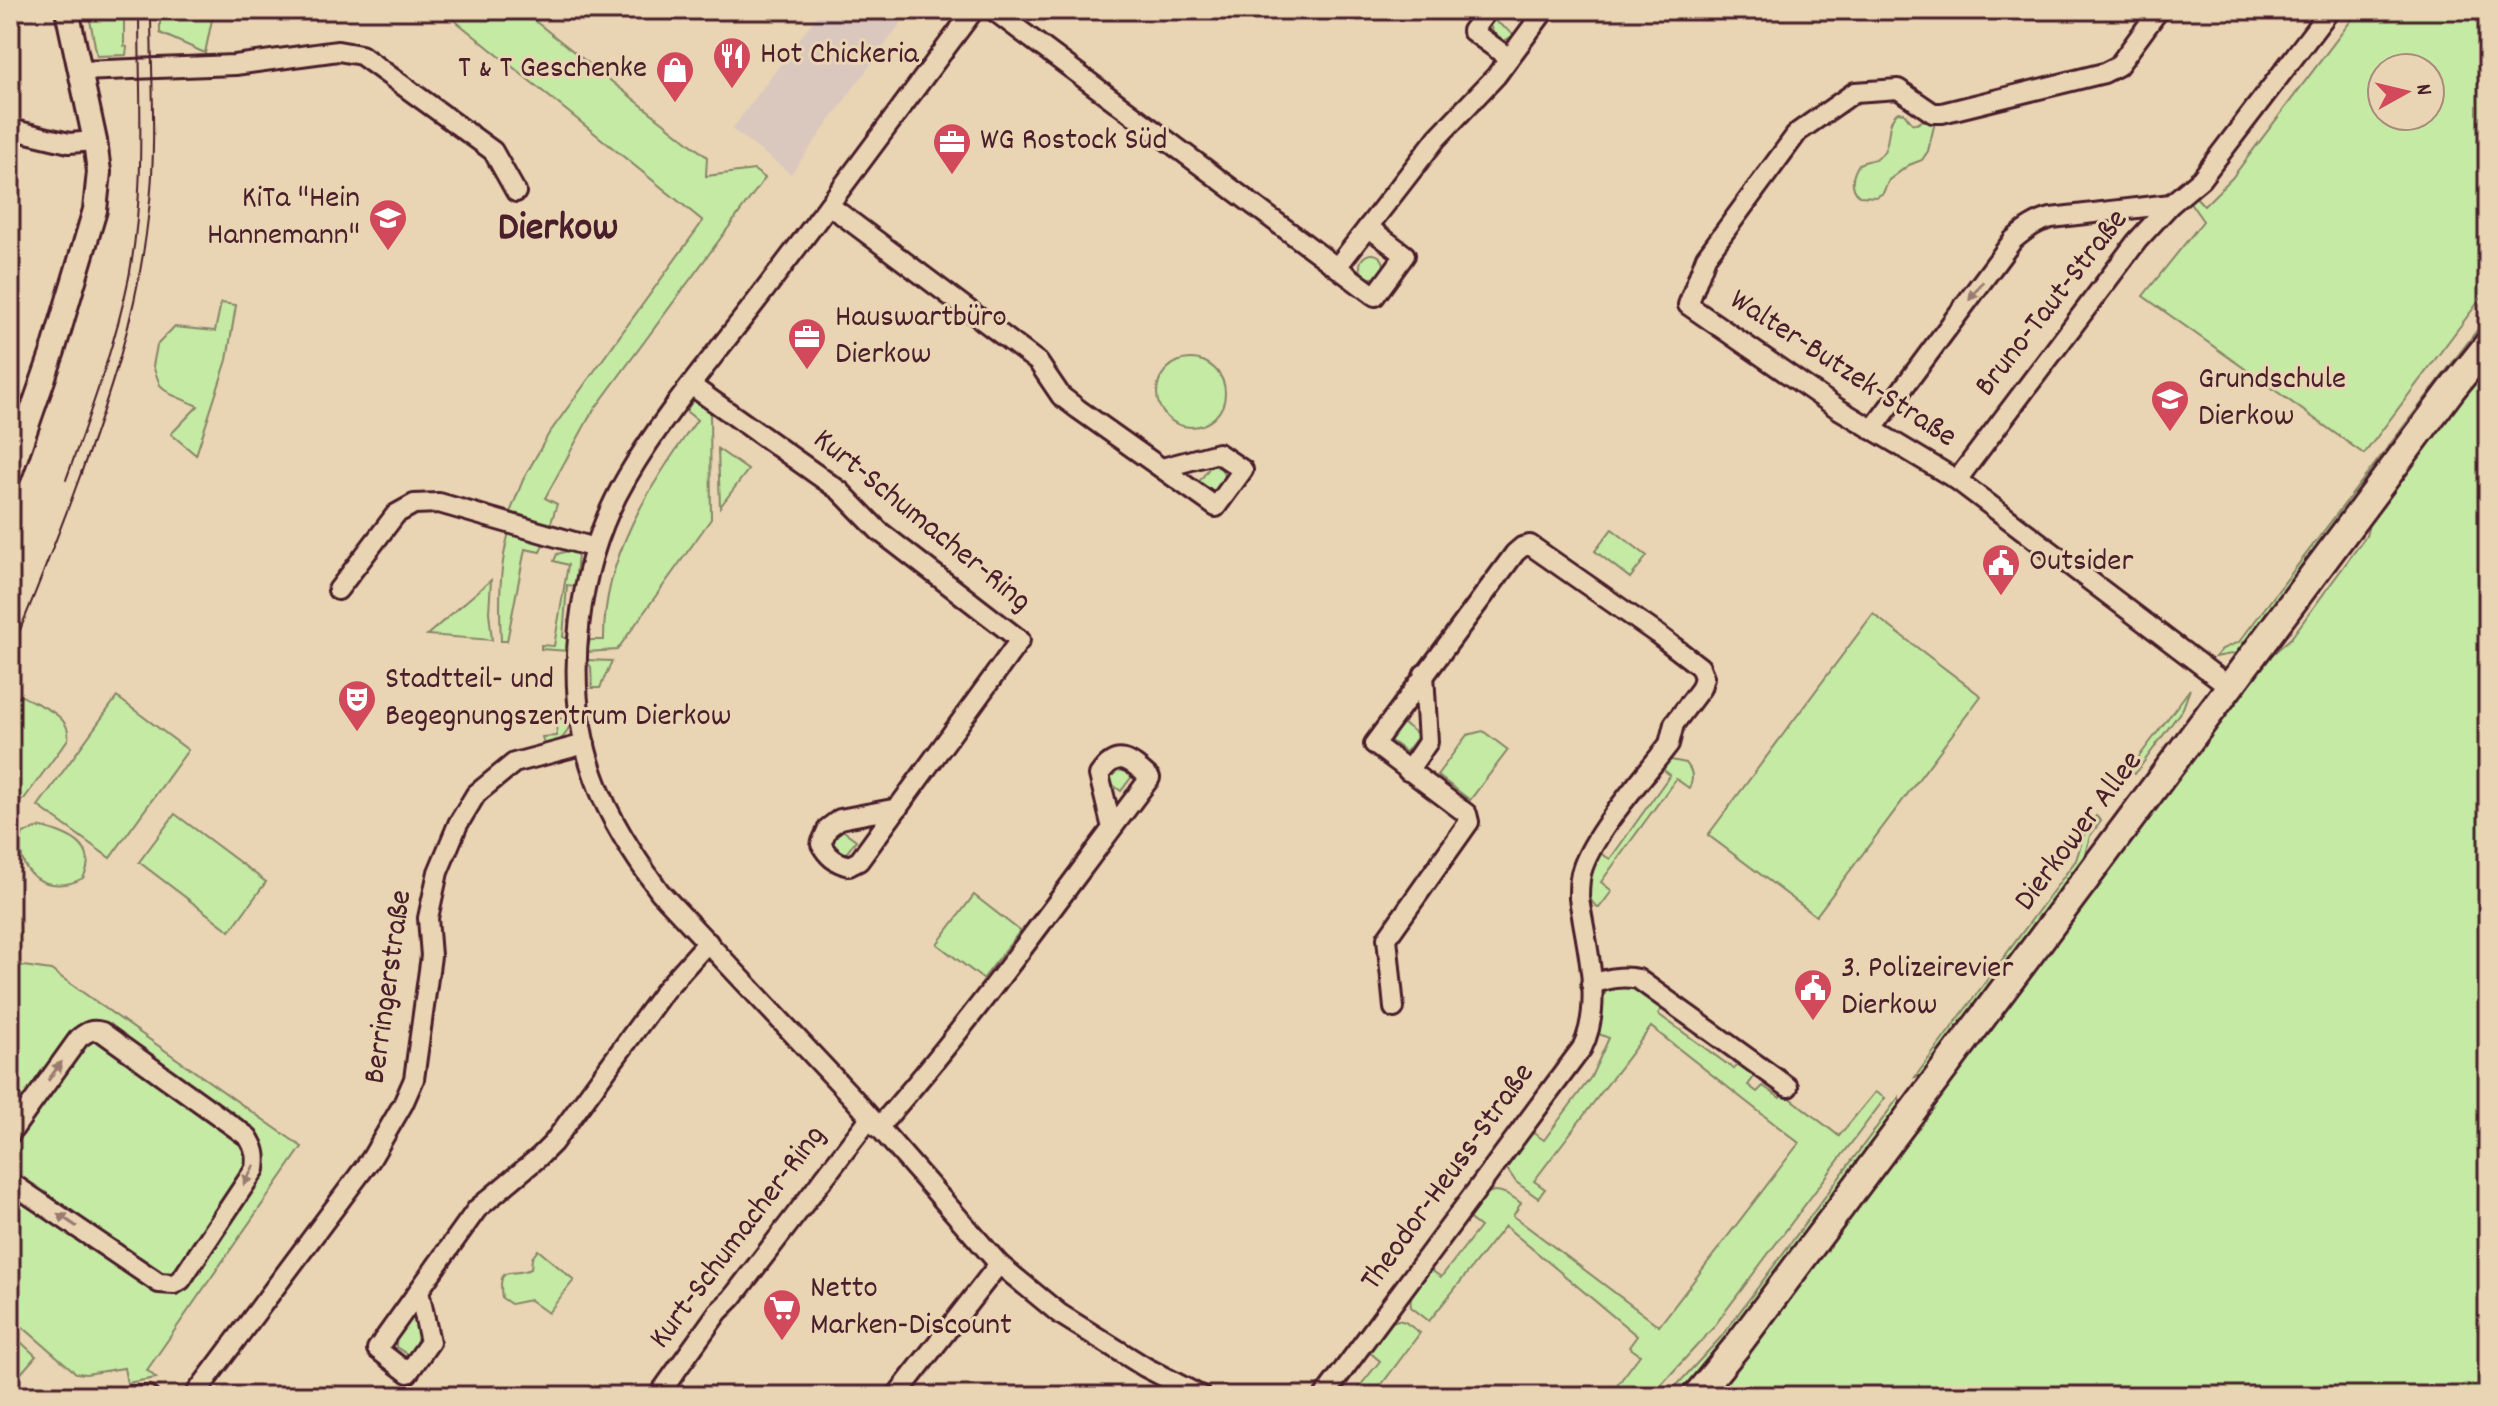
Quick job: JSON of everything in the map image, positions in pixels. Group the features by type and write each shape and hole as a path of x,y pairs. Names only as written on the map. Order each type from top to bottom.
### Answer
{"main road":[{"name":"Dierkower Allee","path":"1696,1396 1737,1346 2488,344"}],"street":[{"path":"10,474 53,351 95,210 99,172 95,141 67,10"},
{"name":"Kurt-Schumacher-Ring","path":"974,10 625,480 595,548 581,612 578,690 585,744 607,809 633,855 660,892 874,1123 999,1264 1060,1314 1145,1367 1201,1396"},
{"path":"993,10 1375,296 1405,255 1368,227"},
{"path":"1488,10 1472,31 1509,58"},
{"path":"1337,267 1437,138 1483,92 1545,10"},
{"name":"Walter-Butzek-Straße","path":"2159,10 2112,71 1942,113 1933,113 1898,89 1855,92 1798,132 1706,257 1688,305 1872,430 1957,480 2230,687"},
{"name":"Bruno-Taut-Straße","path":"1957,480 2137,241 2171,204 2201,179 2330,10"},
{"path":"81,71 235,65 338,51 361,55 493,151 516,192"},
{"path":"10,129 69,143 95,141"},
{"name":"Bruno-Taut-Straße","path":"1872,430 2013,240 2024,230 2038,221 2051,218 2171,204"},
{"path":"829,205 1038,362 1061,396 1162,468"},
{"name":"Kurt-Schumacher-Ring","path":"692,386 840,491 879,531 1020,640 898,808"},
{"path":"338,590 396,514 414,504 439,503 595,548"},
{"name":"Theodor-Heuss-Straße","path":"1324,1396 1589,1035 1591,984 1579,898 1583,867 1594,845 1669,744 1674,724 1701,688 1704,677 1700,667 1656,633 1530,545 1515,553 1374,744 1467,814 1469,822 1387,938 1394,1008"},
{"path":"1408,771 1428,742 1424,674"},
{"name":"Berringerstraße","path":"194,1396 371,1159 403,1104 414,1079 431,956 428,918 438,872 458,824 476,794 514,763 585,744"},
{"name":"Kurt-Schumacher-Ring","path":"658,1396 718,1312 874,1123 918,1083 1112,828"},
{"path":"419,1291 477,1209 553,1143 665,990 708,942"},
{"path":"1591,984 1614,977 1638,979 1788,1087"},
{"path":"10,1134 79,1038 95,1030 248,1137 256,1150 255,1169 181,1280 174,1284 159,1283 10,1182"},
{"path":"896,1396 999,1264"},
{"path":"131,1396 148,1396"}],"shaded area":[{"path":"821,10 893,10 901,23 791,174 732,129"}],"green space":[{"path":"88,10 124,10 126,55 97,56"},
{"path":"160,10 214,10 205,53 160,33"},
{"path":"442,10 521,10 707,157 706,176 754,170 765,178 591,414 545,498 557,504 547,535 506,523 523,480 548,435 703,221"},
{"path":"2359,10 2488,10 2488,289 2364,454 2143,296 2203,221 2189,201 2195,196 2204,206 2232,178"},
{"path":"1492,19 1515,35 1504,41 1497,39 1490,26"},
{"path":"1898,112 1904,113 1912,123 1917,124 1925,119 1935,122 1928,151 1922,160 1909,165 1889,180 1883,193 1876,197 1859,196 1853,184 1855,172 1859,164 1882,154 1893,117"},
{"path":"1372,254 1380,258 1384,266 1380,274 1372,278 1364,274 1360,266 1364,258"},
{"path":"221,303 236,305 227,360 196,455 171,434 198,406 170,394 160,385 153,366 157,345 174,327 215,331"},
{"path":"2488,316 2488,325 2246,644 2237,653 2215,657 2222,649 2239,642"},
{"path":"1198,359 1219,374 1225,393 1223,406 1215,417 1198,427 1184,427 1167,417 1159,406 1157,386 1167,369 1178,361"},
{"path":"2488,360 2488,1396 1709,1396 2205,738 2267,659 2291,638 2366,536 2373,508"},
{"path":"694,399 710,411 711,519 617,650 587,652 590,640 604,640 606,609 621,551 632,523 662,470 697,420 686,411"},
{"path":"718,449 748,470 720,507"},
{"path":"1212,464 1221,469 1226,477 1223,489 1214,497 1203,493 1199,482"},
{"path":"510,528 545,539 540,552 525,549 507,641 501,641 501,584"},
{"path":"1612,529 1647,556 1630,578 1595,551"},
{"path":"571,550 578,554 575,586 567,585 563,637 568,639 568,651 541,649 541,645 554,646 568,565 554,561 557,554"},
{"path":"491,580 489,612 492,640 427,635"},
{"path":"1873,614 1981,696 1816,916 1708,835"},
{"path":"586,660 612,661 600,688 592,688 591,667"},
{"path":"2190,689 2183,708 2135,774 2129,770"},
{"path":"22,696 60,717 68,731 68,739 24,799 10,804 10,700"},
{"path":"117,697 188,750 110,858 38,806"},
{"path":"572,718 563,737 545,747 542,737 557,736 556,719"},
{"path":"1401,722 1419,735 1406,752 1388,739"},
{"path":"1483,731 1508,750 1470,800 1437,775 1467,735"},
{"path":"1671,760 1688,766 1692,778 1689,788 1676,779 1601,882 1612,891 1599,908 1593,903 1588,890 1598,852 1610,859 1670,775 1660,767"},
{"path":"1117,763 1133,775 1121,791 1105,779"},
{"path":"175,814 266,882 230,931 139,862"},
{"path":"2096,816 2101,821 2090,836 2082,864 1923,1075 1915,1077 2076,860 2086,829"},
{"path":"42,827 62,833 79,843 87,858 83,878 58,885 36,878 28,870 21,847 23,833"},
{"path":"841,829 856,840 845,855 830,844"},
{"path":"974,895 1020,931 983,979 937,944"},
{"path":"10,964 51,970 302,1147 147,1370 156,1378 127,1383 124,1368 76,1373 10,1316"},
{"path":"1633,982 1665,1003 1658,1014 1734,1069 1741,1059 1757,1073 1748,1085 1757,1092 1763,1086 1780,1098 1784,1093 1839,1136 1875,1092 1885,1098 1712,1329 1651,1396 1609,1396 1640,1355 1629,1347 1637,1336 1505,1226 1429,1321 1411,1307 1410,1301 1415,1286 1428,1268 1441,1277 1480,1227 1467,1217 1485,1195 1496,1191 1521,1203 1513,1216 1659,1326 1799,1143 1651,1027 1534,1181 1545,1189 1538,1198 1516,1182 1507,1169 1509,1160 1530,1131 1544,1140 1591,1077 1609,1038 1599,1034 1603,997 1608,988"},
{"path":"1899,1097 1901,1108 1725,1343 1678,1396 1667,1396 1721,1337"},
{"path":"538,1250 574,1280 548,1313 530,1300 511,1304 502,1298 504,1275 531,1269 532,1258"},
{"path":"413,1316 418,1321 418,1338 412,1352 407,1354 396,1347 397,1337"},
{"path":"1398,1320 1420,1333 1373,1396 1352,1396 1380,1361 1367,1350 1389,1323"},
{"path":"10,1332 36,1356 10,1386"}],"tram line":[{"path":"66,480 117,328 129,277 138,211 139,10"},
{"path":"10,653 99,424 138,285 153,160 151,10"}],"place":[{"name":"Hot Chickeria","path":"732,90"},
{"name":"T & T Geschenke","path":"675,104"},
{"name":"WG Rostock Süd","path":"952,176"},
{"name":"KiTa \"Hein Hannemann\"","path":"388,252"},
{"name":"Hauswartbüro Dierkow","path":"807,371"},
{"name":"Grundschule Dierkow","path":"2170,433"},
{"name":"Outsider","path":"2001,597"},
{"name":"Stadtteil- und Begegnungszentrum Dierkow","path":"357,733"},
{"name":"3. Polizeirevier Dierkow","path":"1813,1022"},
{"name":"Netto Marken-Discount","path":"782,1342"}],"district":[{"name":"Dierkow","path":"558,230"}]}
